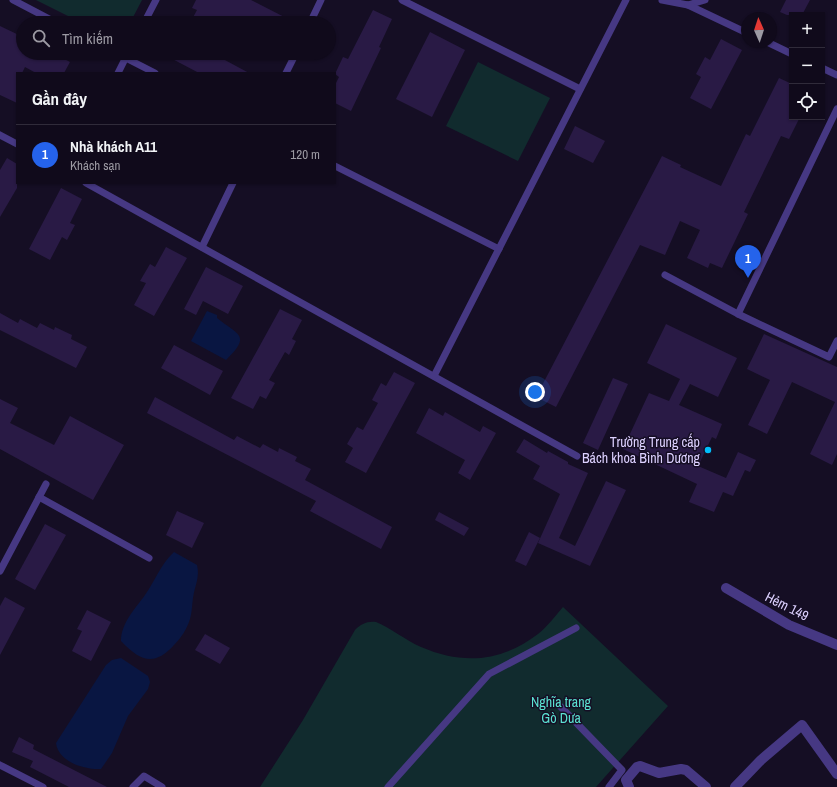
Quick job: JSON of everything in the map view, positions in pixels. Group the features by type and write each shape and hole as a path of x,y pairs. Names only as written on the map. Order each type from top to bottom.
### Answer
{"street":[{"name":"Hẻm 149","path":"726,588 789,626 837,645"},
{"path":"735,787 761,760 802,725 837,774"},
{"path":"629,787 626,780 637,767 640,766 659,773 681,769 686,770 706,787"}],"lane":[{"path":"13,0 44,16"},
{"path":"148,16 156,0"},
{"path":"313,16 321,0"},
{"path":"402,0 580,89"},
{"path":"434,376 626,0"},
{"path":"662,0 688,5 741,30"},
{"path":"688,5 705,0"},
{"path":"777,47 789,53"},
{"path":"119,72 125,60"},
{"path":"134,60 153,72"},
{"path":"286,72 292,60"},
{"path":"825,69 837,75"},
{"path":"738,314 837,109"},
{"path":"0,135 16,143"},
{"path":"336,167 499,249"},
{"path":"88,184 577,456"},
{"path":"202,247 233,184"},
{"path":"665,275 738,314 829,357 837,341"},
{"path":"0,571 3,557 46,484"},
{"path":"39,497 149,558"},
{"path":"388,787 489,674 576,628"},
{"path":"558,704 622,770 609,787"},
{"path":"0,764 43,787"},
{"path":"133,787 144,776 162,787"}],"green space":[{"path":"36,0 142,0 134,16 68,16"},
{"path":"478,62 550,98 518,161 446,126"},
{"name":"Nghĩa trang Gò Dưa","path":"563,607 668,706 596,787 260,787 303,720 355,630 362,625 370,622 376,622 415,644 437,653 467,658 481,658 496,655 524,643 542,631"}],"water":[{"path":"207,311 217,315 217,318 239,336 239,345 226,360 191,341"},
{"path":"174,552 197,565 198,577 193,598 191,616 189,623 181,636 167,652 153,659 147,659 134,653 121,641 123,628 129,616 149,590 165,562"},
{"path":"121,658 148,676 150,682 148,689 128,716 112,753 101,769 88,768 73,764 62,755 58,750 56,743 106,665 112,660"}],"building":[{"path":"196,0 251,0 282,16 194,16 197,10 192,8"},
{"path":"786,0 810,0 804,12 789,12 789,15 787,15 780,12"},
{"path":"373,10 392,19 379,47 381,48 351,111 336,104 336,83 339,77 336,75 336,72 343,57 348,59"},
{"path":"0,26 16,34 16,60 66,60 70,62 65,72 34,72 25,67 22,72 16,72 16,103 0,95"},
{"path":"430,32 465,50 432,117 396,99"},
{"path":"721,39 742,50 711,109 690,98 701,77 696,74 705,57 710,60"},
{"path":"174,60 225,60 247,72 197,72"},
{"path":"779,78 789,83 789,120 798,120 789,139 781,136 744,212 748,214 722,268 710,263 708,268 687,258 700,230 680,221 665,255 640,245 556,407 536,397 662,156 681,165 680,167 721,186 746,134 750,136"},
{"path":"575,126 605,141 593,163 564,149"},
{"path":"7,158 16,163 17,188 0,217 0,170"},
{"path":"61,188 82,199 70,223 75,225 67,240 62,237 50,260 29,249"},
{"path":"166,247 187,258 154,316 134,305 146,283 140,281 150,264 155,267"},
{"path":"206,267 243,286 228,314 203,301 196,315 184,309"},
{"path":"280,309 302,320 292,339 296,341 289,355 285,352 269,380 275,383 266,399 260,396 253,409 231,398"},
{"path":"0,313 18,323 20,319 37,328 40,323 54,330 55,327 72,335 71,339 87,347 76,368 0,330"},
{"path":"666,324 737,358 718,397 690,384 679,405 722,424 716,439 712,437 698,466 726,478 738,452 756,460 750,472 745,470 733,496 723,492 714,512 689,502 697,484 623,449 649,393 669,401 680,379 647,363"},
{"path":"764,334 837,367 837,454 832,465 810,454 835,402 792,382 767,434 748,425 770,380 747,369"},
{"path":"174,345 223,371 210,395 161,368"},
{"path":"394,372 415,383 366,473 345,462 353,448 347,444 357,427 363,430 378,403 372,400 381,383 386,386"},
{"path":"613,378 628,384 598,450 583,443"},
{"path":"155,397 234,440 237,436 260,448 263,444 278,452 279,448 297,457 295,461 311,469 305,480 392,527 381,549 310,511 316,501 147,413"},
{"path":"0,399 18,408 10,423 54,445 70,416 124,445 93,500 0,449"},
{"path":"429,408 443,416 445,412 480,432 483,426 496,433 470,480 458,473 465,460 416,433"},
{"path":"524,439 547,453 548,451 568,462 568,464 588,473 559,538 575,546 606,481 626,490 590,566 538,543 560,494 533,479 540,466 516,452"},
{"path":"177,511 204,523 192,548 166,535"},
{"path":"439,512 469,528 464,536 435,520"},
{"path":"45,524 66,535 35,590 15,579"},
{"path":"529,532 540,538 526,566 515,561"},
{"path":"5,597 25,608 0,655 0,606"},
{"path":"87,610 111,622 91,661 72,651 82,631 77,629"},
{"path":"205,634 230,648 220,664 195,650"},
{"path":"19,737 34,745 33,749 107,787 69,787 30,767 33,761 12,752"}],"place":[{"name":"Nhà khách A11","path":"748,278"},
{"name":"Trường Trung cấp Bách khoa Bình Dương","path":"708,450"}]}
